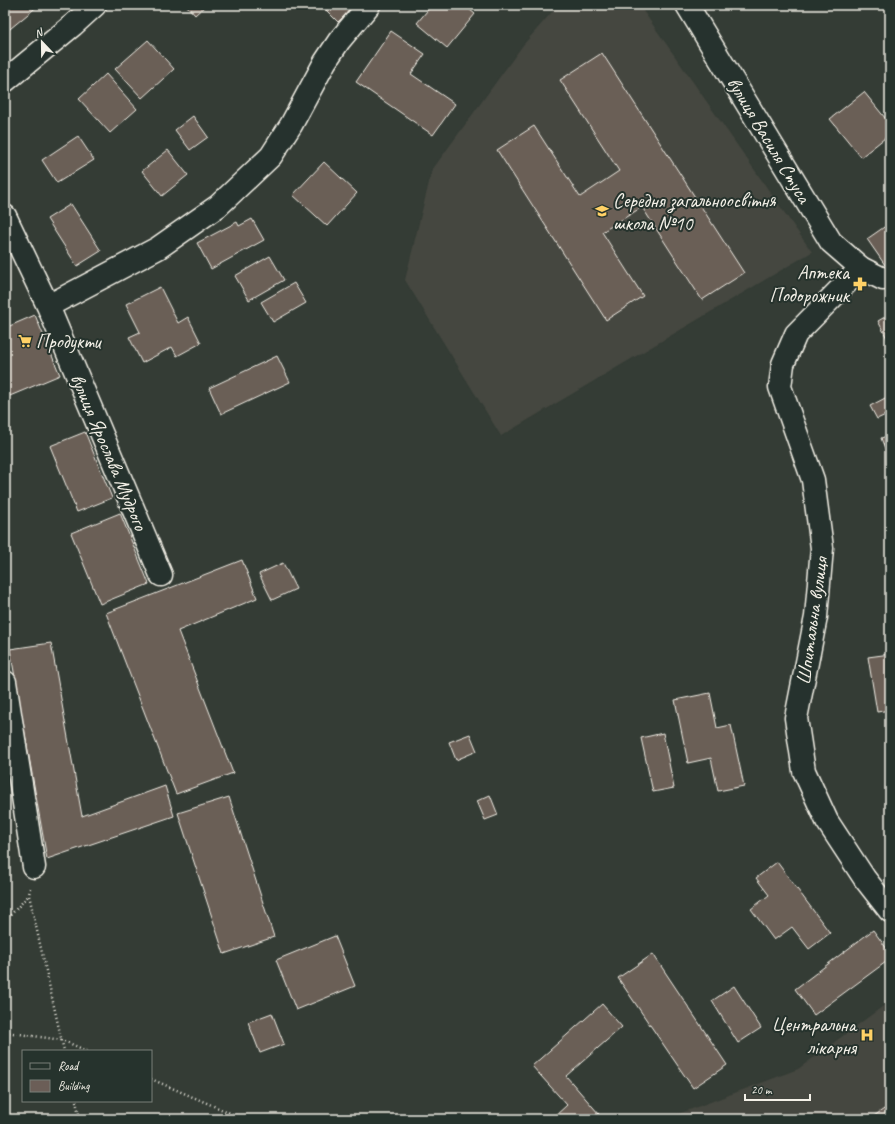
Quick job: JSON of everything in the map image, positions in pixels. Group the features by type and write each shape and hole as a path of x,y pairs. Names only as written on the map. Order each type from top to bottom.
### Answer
{"street":[{"path":"5,81 95,5"},
{"path":"48,306 158,248 218,206 271,156 291,125 325,62 369,5"},
{"name":"вулиця Василя Стуса","path":"687,5 831,242 861,268 883,279 890,278"},
{"name":"вулиця Ярослава Мудрого","path":"5,216 48,306 161,575"},
{"name":"Шпитальна вулиця","path":"861,268 796,334 783,364 780,387 813,480 822,548 816,617 796,718 804,771 827,821 866,879 890,911"},
{"path":"5,682 34,867"}],"path":[{"path":"34,867 29,895 64,1050"},
{"path":"5,921 29,895"},
{"path":"5,1032 62,1040 84,1050"},
{"path":"152,1079 241,1119"},
{"path":"76,1102 80,1119"}],"shaded area":[{"name":"Середня загальноосвітня школа №10","path":"558,5 639,5 812,252 501,436 405,280 432,170 523,45"},
{"name":"Центральна лікарня","path":"890,1001 890,1119 665,1119 798,1069"}],"building":[{"path":"5,5 39,5 5,33"},
{"path":"186,5 206,5 195,15"},
{"path":"321,5 355,5 338,22"},
{"path":"432,5 464,5 475,14 447,48 417,23"},
{"path":"391,31 425,54 411,74 455,104 433,135 356,82"},
{"path":"148,40 174,69 142,98 115,69"},
{"path":"602,53 744,273 702,300 642,207 602,232 643,296 606,320 497,150 534,126 580,197 619,171 560,80"},
{"path":"106,74 137,109 110,133 79,99"},
{"path":"864,92 890,124 890,134 861,157 830,119"},
{"path":"193,116 208,137 190,150 175,130"},
{"path":"78,136 94,160 57,183 42,160"},
{"path":"168,150 188,175 162,196 142,171"},
{"path":"324,162 357,193 327,226 293,195"},
{"path":"71,204 101,251 77,266 47,219"},
{"path":"252,219 264,240 211,269 197,243 237,222 239,226"},
{"path":"890,223 890,261 885,265 867,239"},
{"path":"270,256 284,280 249,300 235,276"},
{"path":"294,283 306,303 273,322 261,302"},
{"path":"160,287 178,323 188,317 201,343 177,356 172,347 142,363 129,337 140,332 126,304"},
{"path":"890,314 890,344 878,321"},
{"path":"35,315 60,375 5,398 5,328"},
{"path":"277,356 290,382 221,414 209,388"},
{"path":"889,396 890,413 877,419 870,406"},
{"path":"85,432 112,498 77,512 50,446"},
{"path":"890,435 890,459 889,459 881,438"},
{"path":"120,513 149,584 100,604 71,533"},
{"path":"242,560 257,598 178,631 233,773 176,794 106,613"},
{"path":"283,563 296,589 272,600 259,574"},
{"path":"51,643 82,816 165,786 174,816 47,859 10,649"},
{"path":"890,654 890,710 877,712 868,657"},
{"path":"710,693 717,728 731,725 744,786 718,791 711,758 688,763 675,700"},
{"path":"663,733 674,788 653,792 641,738"},
{"path":"470,734 477,751 456,760 449,742"},
{"path":"490,795 498,815 485,820 477,801"},
{"path":"229,797 274,937 224,954 178,813"},
{"path":"777,862 830,933 809,949 792,927 774,940 751,909 769,895 756,878"},
{"path":"873,930 890,953 890,959 814,1015 795,989"},
{"path":"335,936 355,986 296,1010 276,960"},
{"path":"653,954 727,1065 693,1088 618,978"},
{"path":"734,986 761,1028 738,1043 712,1001"},
{"path":"602,1004 622,1027 566,1076 599,1114 593,1119 558,1119 555,1116 567,1105 532,1066"},
{"path":"272,1013 284,1044 260,1053 248,1022"},
{"path":"890,1105 890,1119 876,1119 874,1116"}],"place":[{"name":"Середня загальноосвітня школа №10","path":"602,211"},
{"name":"Аптека Подорожник","path":"860,284"},
{"name":"Продукти","path":"25,341"},
{"name":"Центральна лікарня","path":"867,1035"}]}
